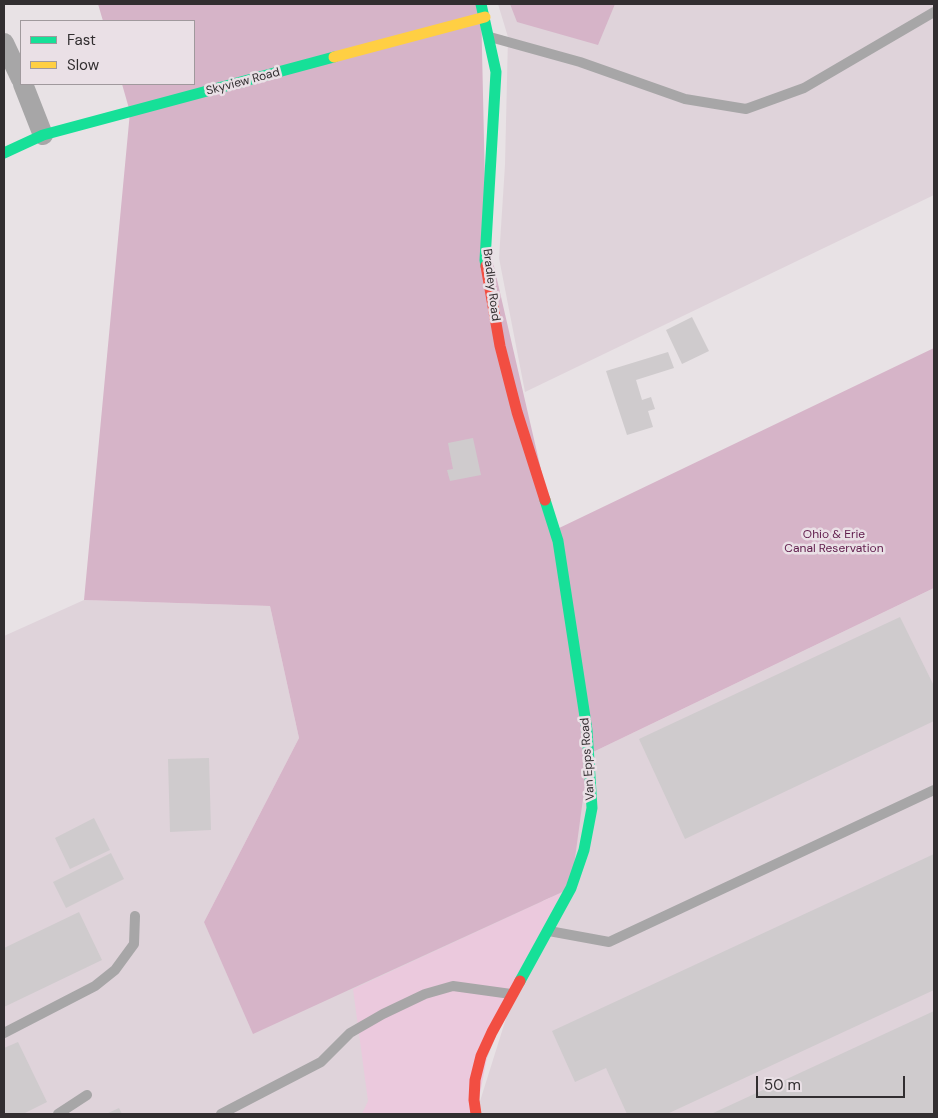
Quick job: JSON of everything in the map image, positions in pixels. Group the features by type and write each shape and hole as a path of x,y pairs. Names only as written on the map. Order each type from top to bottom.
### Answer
{"street":[{"name":"Bradley Road","path":"481,4 496,72 485,260 500,346 517,412 554,530"},
{"name":"Skyview Road","path":"4,153 43,135 485,17"},
{"path":"4,43 20,78"},
{"path":"23,85 43,135"},
{"name":"Van Epps Road","path":"476,1114 474,1100 475,1080 482,1056 492,1032 571,888 584,850 592,808 588,730 558,541 554,530"}],"lane":[{"path":"489,37 580,62 685,99 746,109 804,88 934,12"},
{"path":"548,931 609,942 934,790"},
{"path":"4,1033 95,986 116,970 134,944 135,916"},
{"path":"221,1114 321,1062 350,1033 424,994 454,986 513,994"},
{"path":"58,1114 87,1095"}],"shaded area":[{"path":"498,4 934,4 934,195 525,392 499,258 505,165 508,37"},
{"path":"934,588 934,1114 476,1114 589,754"},
{"path":"84,600 270,606 299,738 204,922 551,897 465,1114 4,1114 4,636"},
{"path":"571,888 492,1032 476,1114 362,1114 368,1101 353,989"}],"green space":[{"name":"Ohio & Erie Canal Reservation","path":"98,4 481,4 486,232 555,530 934,348 934,588 589,754 571,888 253,1034 204,922 299,738 270,606 84,600 130,112 122,85 195,85 195,20 103,20"},
{"path":"510,4 615,4 598,45 517,22"}],"building":[{"path":"692,317 709,351 682,364 666,330"},
{"path":"668,352 674,368 636,380 642,400 651,397 655,409 648,411 653,427 627,435 606,371"},
{"path":"473,438 481,475 450,481 447,470 453,469 448,443"},
{"path":"900,617 934,686 934,721 685,839 639,739"},
{"path":"209,758 211,830 170,832 168,759"},
{"path":"94,818 110,850 70,869 55,838"},
{"path":"111,853 124,879 66,908 53,882"},
{"path":"934,854 934,990 667,1114 627,1114 606,1068 575,1082 552,1031"},
{"path":"79,912 102,960 4,1007 4,948"},
{"path":"934,1011 934,1114 711,1114"},
{"path":"18,1042 47,1102 23,1114 4,1114 4,1048"},
{"path":"119,1108 122,1114 106,1114"}],"traffic: fast":[{"path":"481,4 496,72 486,266"},
{"path":"4,153 43,135 334,57"},
{"path":"520,981 571,888 584,850 592,808 587,730 558,541 545,500"}],"traffic: slow":[{"path":"334,57 485,17"}],"traffic: jam":[{"path":"486,266 500,346 517,412 545,500"},
{"path":"476,1114 474,1100 475,1080 481,1056 520,981"}]}
